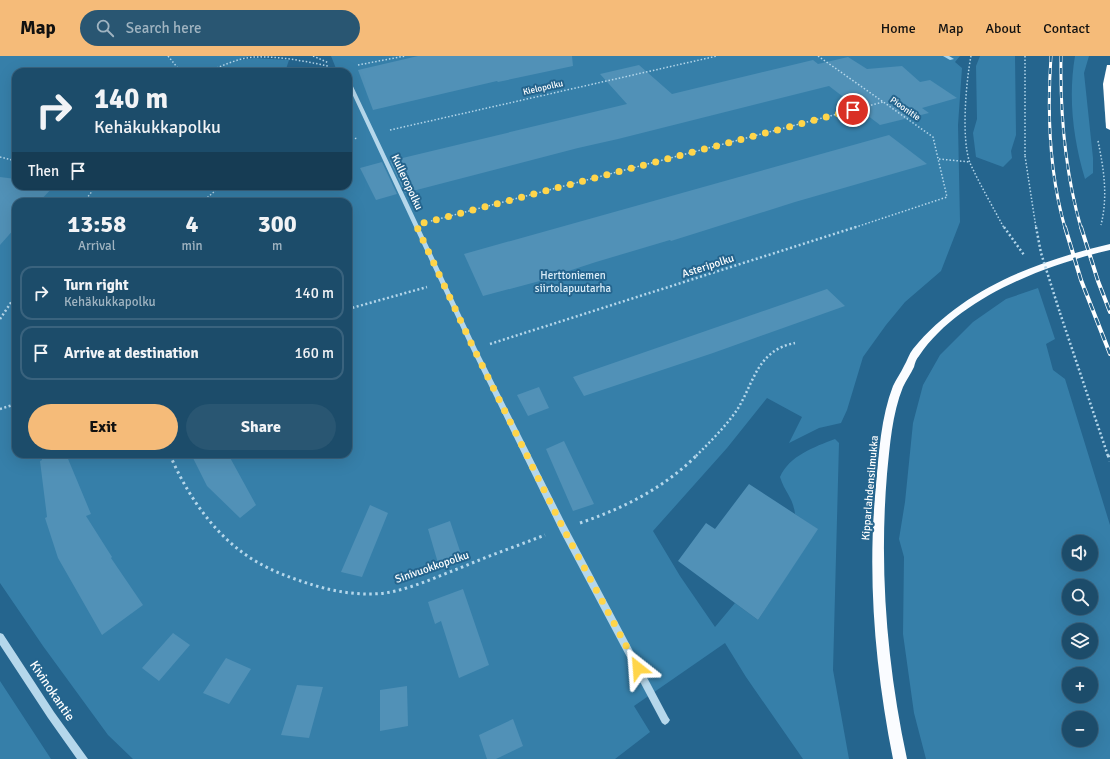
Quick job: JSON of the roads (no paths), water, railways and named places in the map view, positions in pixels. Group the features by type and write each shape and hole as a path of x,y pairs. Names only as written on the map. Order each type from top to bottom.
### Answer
{"highway":[{"path":"1110,67 1107,84 1110,128"}],"main road":[{"name":"Kipparlahdensilmukka","path":"900,759 892,726 878,614 877,558 879,496 887,432 898,386 917,350 954,315 973,301 1012,279 1048,264 1083,253 1110,248"}],"street":[{"name":"Kulleropolku","path":"352,89 474,349 563,528 665,720"},
{"name":"Kivinokantie","path":"0,637 51,715 83,759"}],"waterway":[{"path":"945,56 952,59"}],"railway":[{"path":"1051,56 1049,99 1050,143 1052,164 1065,228"},
{"path":"1061,56 1061,99 1067,164 1081,228"},
{"path":"1065,227 1081,280 1110,354"},
{"path":"1081,227 1098,281 1110,312"}],"park label":[{"name":"Herttoniemen siirtolapuutarha","path":"573,281"}]}
